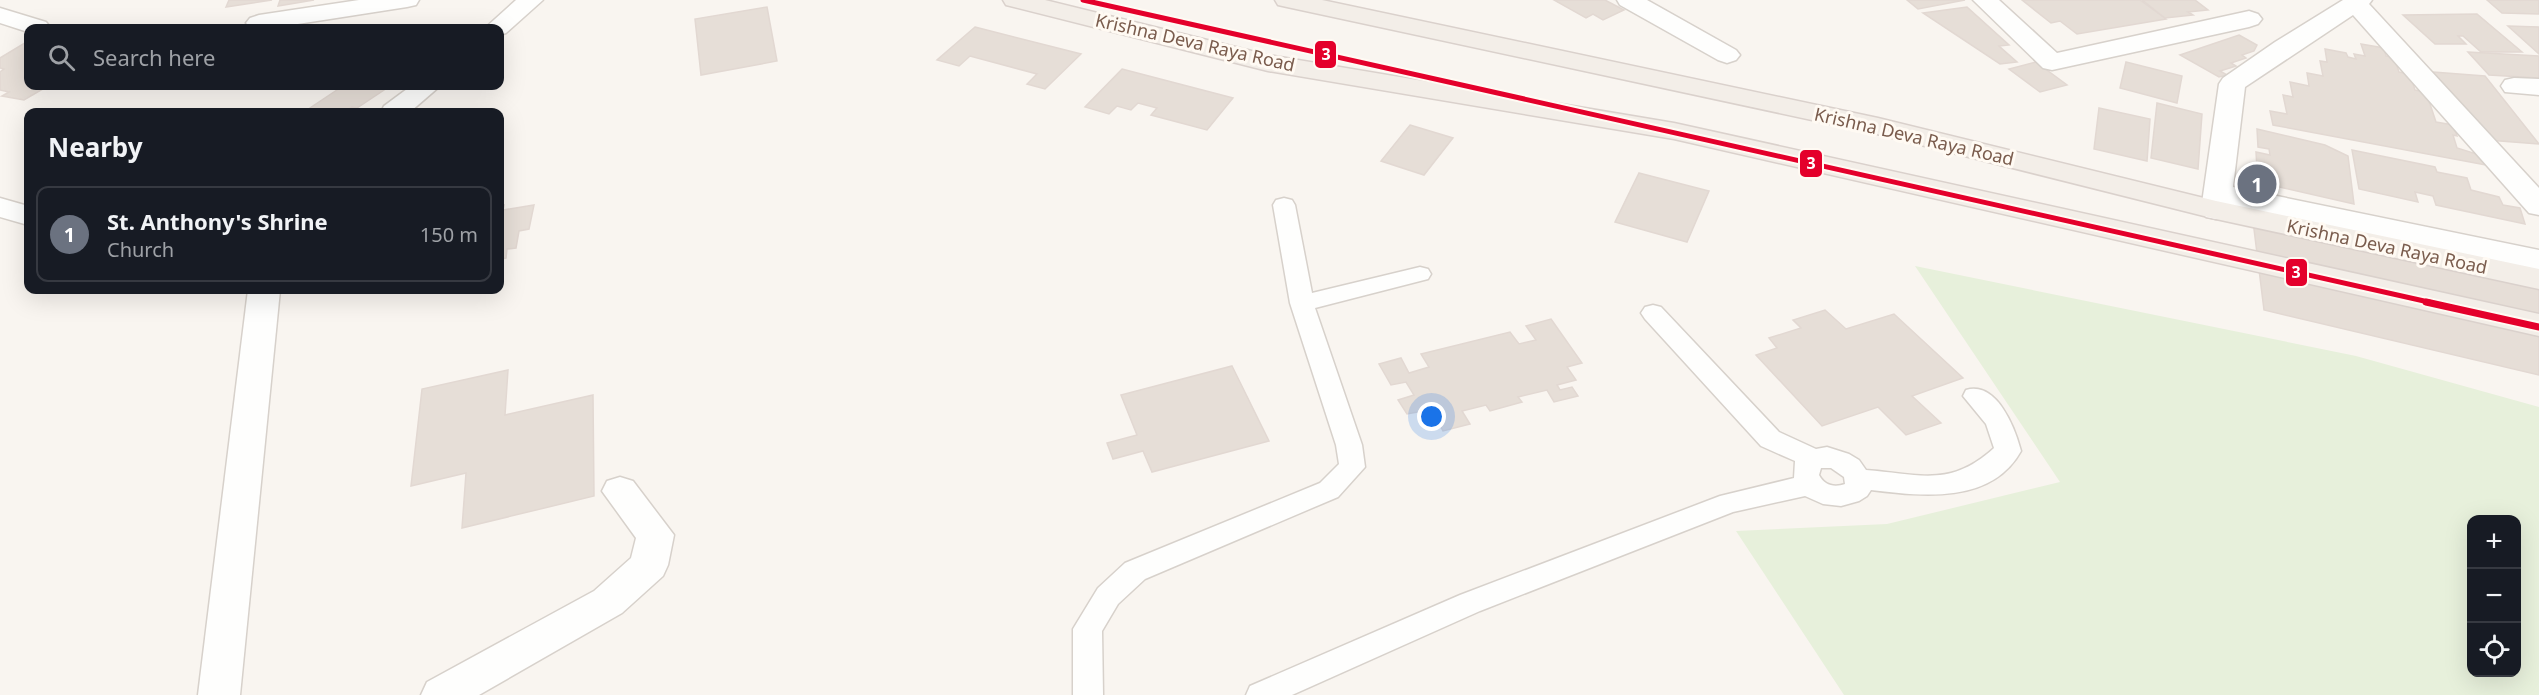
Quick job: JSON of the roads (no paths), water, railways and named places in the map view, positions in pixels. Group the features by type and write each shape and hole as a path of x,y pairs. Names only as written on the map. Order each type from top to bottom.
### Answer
{"main road":[{"name":"Krishna Deva Raya Road","path":"1014,0 1269,63 1674,130 2539,325"},
{"name":"Krishna Deva Raya Road","path":"1287,0 2217,201 2539,279"}],"street":[{"path":"260,23 407,0"},
{"path":"501,24 531,0"},
{"path":"1629,0 1726,55"},
{"path":"1985,0 2052,62 2248,19"},
{"path":"2223,0 2284,47"},
{"path":"2539,206 2357,1 2284,47 2232,84 2217,201 2539,260"},
{"path":"0,15 28,24"},
{"path":"399,108 422,90"},
{"path":"0,207 24,215"},
{"path":"219,695 261,294"},
{"path":"441,695 608,602 649,565 655,535 620,491"}],"lane":[{"path":"1088,695 1088,629 1108,596 1135,571 1329,490 1352,467 1349,445 1302,303 1284,205"},
{"path":"1302,303 1420,274"},
{"path":"1261,695 1470,603 1812,472 1827,457 1841,460 1853,469 1859,479 1858,489 1849,495 1836,497 1822,494 1812,472 1770,439 1653,313"},
{"path":"1859,479 1918,484 1961,483 1988,470 2008,451 2003,428 1991,409 1975,396"}],"place":[{"name":"St. Anthony's Shrine","path":"2257,184"}]}
